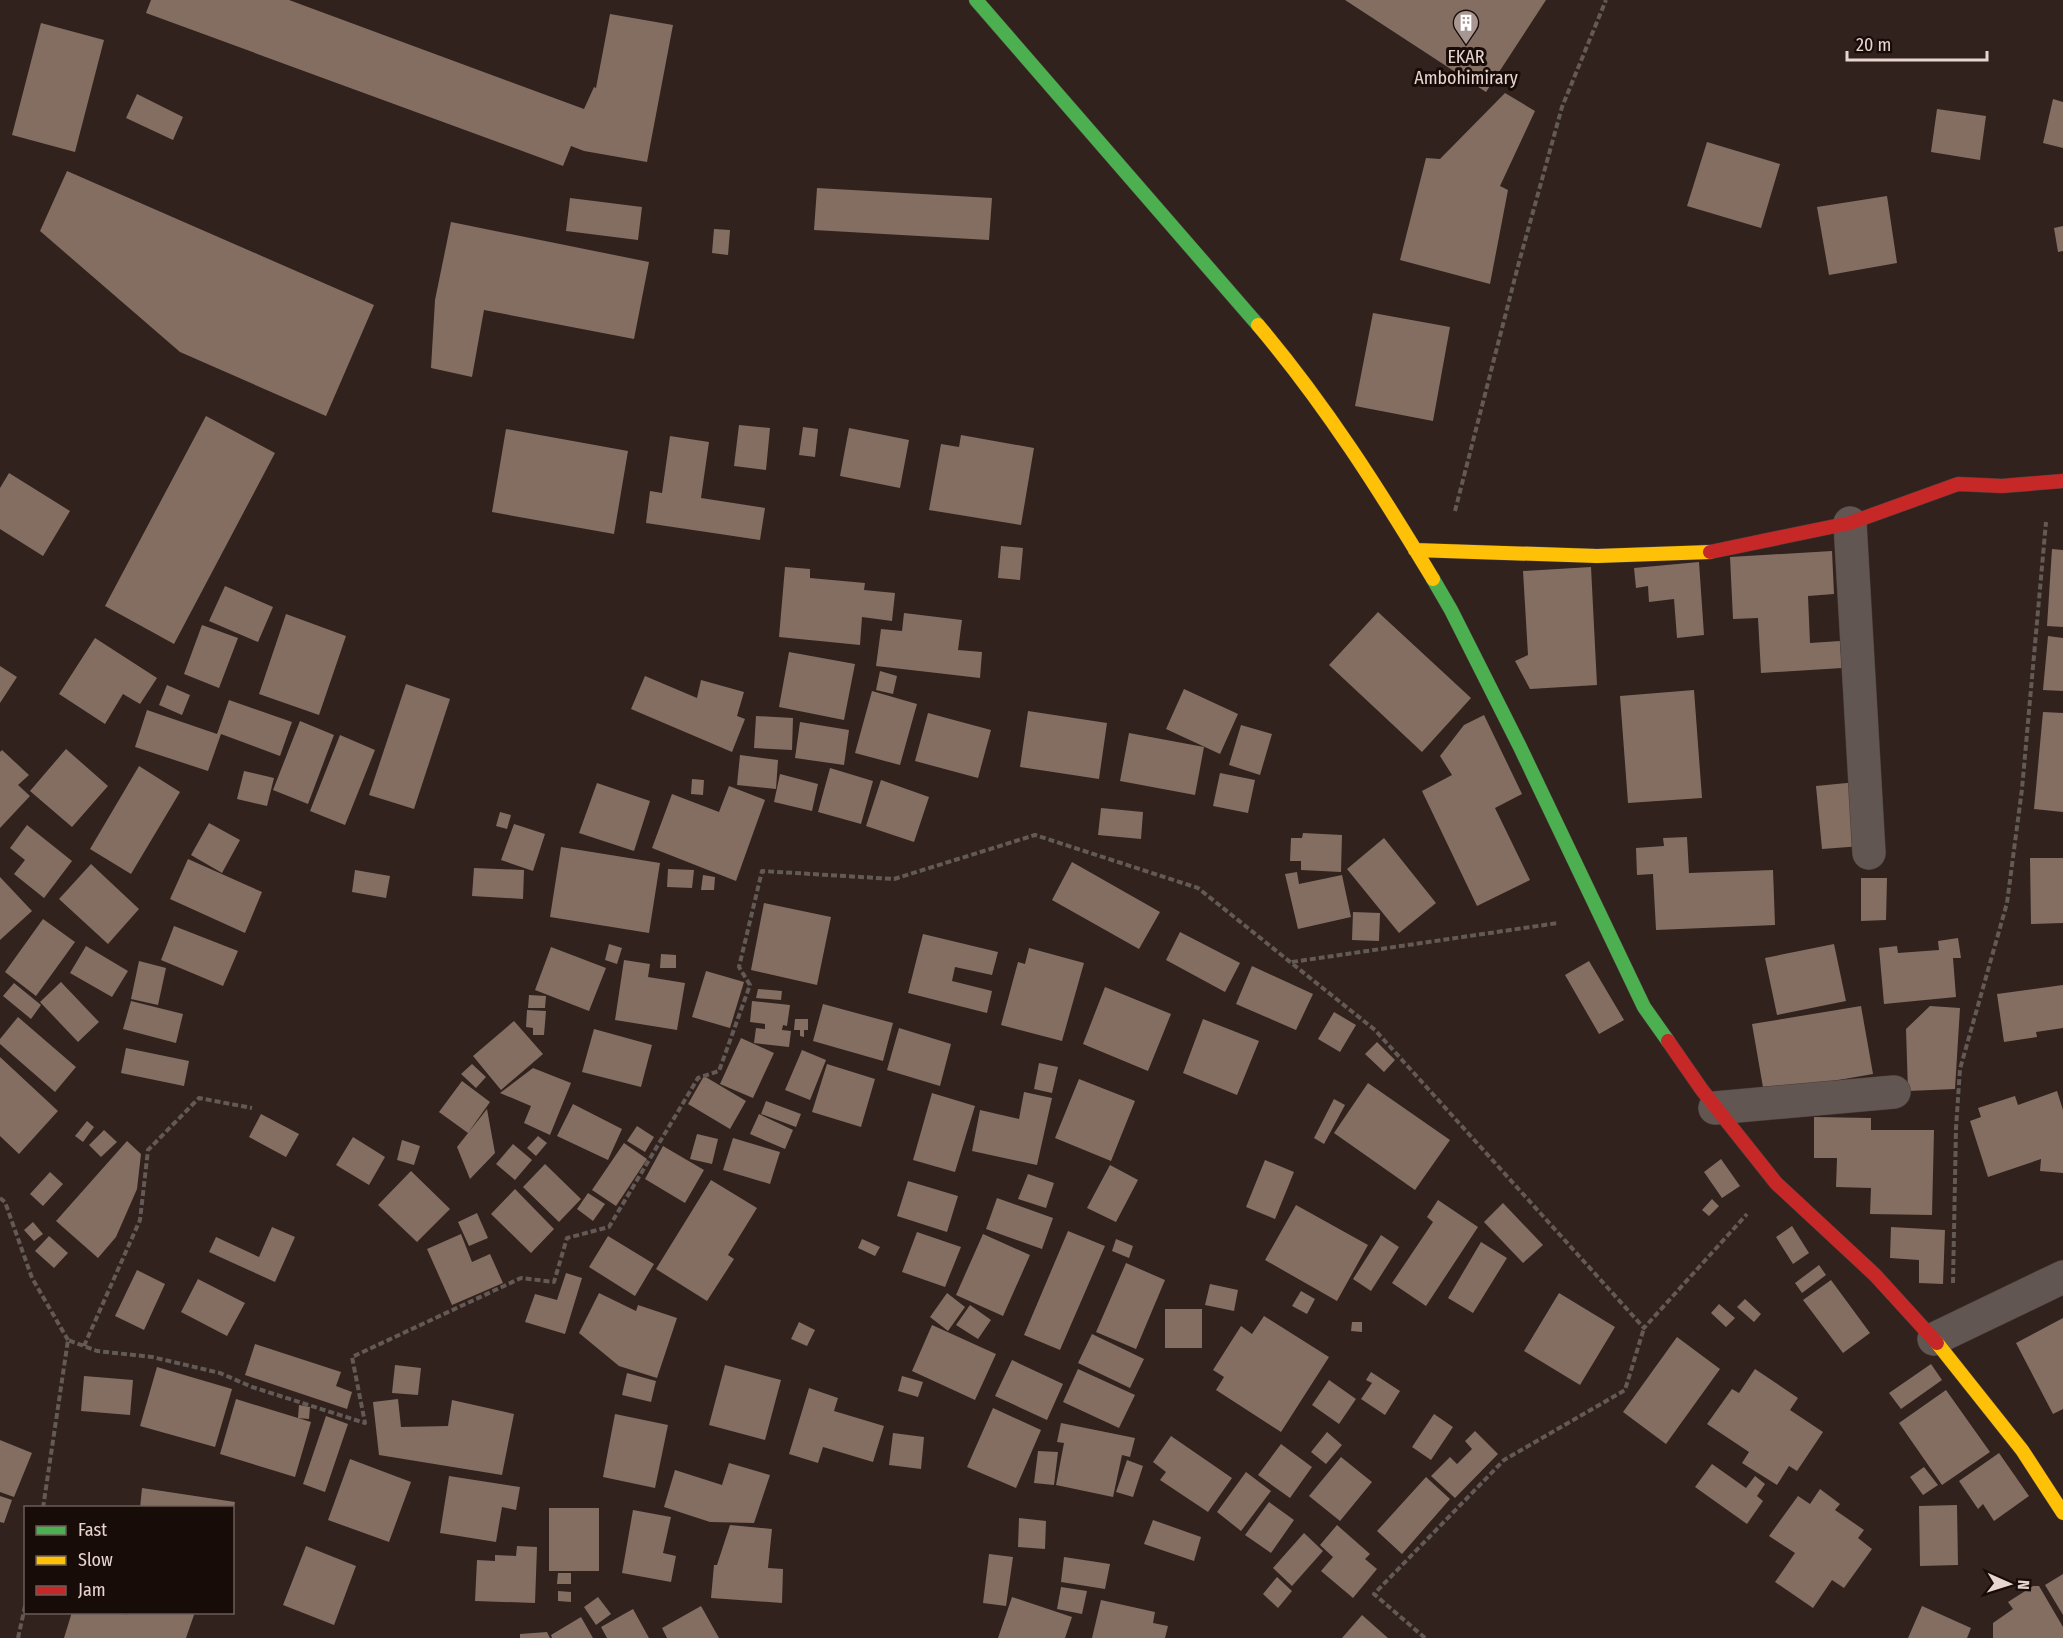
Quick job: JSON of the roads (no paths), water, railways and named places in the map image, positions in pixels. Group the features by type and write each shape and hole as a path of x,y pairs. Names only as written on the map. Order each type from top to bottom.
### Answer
{"street":[{"path":"976,0 1208,265 1291,364 1383,495 1451,610 1520,747 1644,1007 1715,1108 1776,1183 1943,1335 2063,1513"},
{"path":"1415,550 1597,556 1715,552 1850,523 1958,484 2002,486 2056,482"},
{"path":"1850,523 1869,853"},
{"path":"1715,1108 1894,1092"},
{"path":"1943,1335 2063,1277"}],"place":[{"name":"EKAR Ambohimirary","path":"1466,46"}]}
